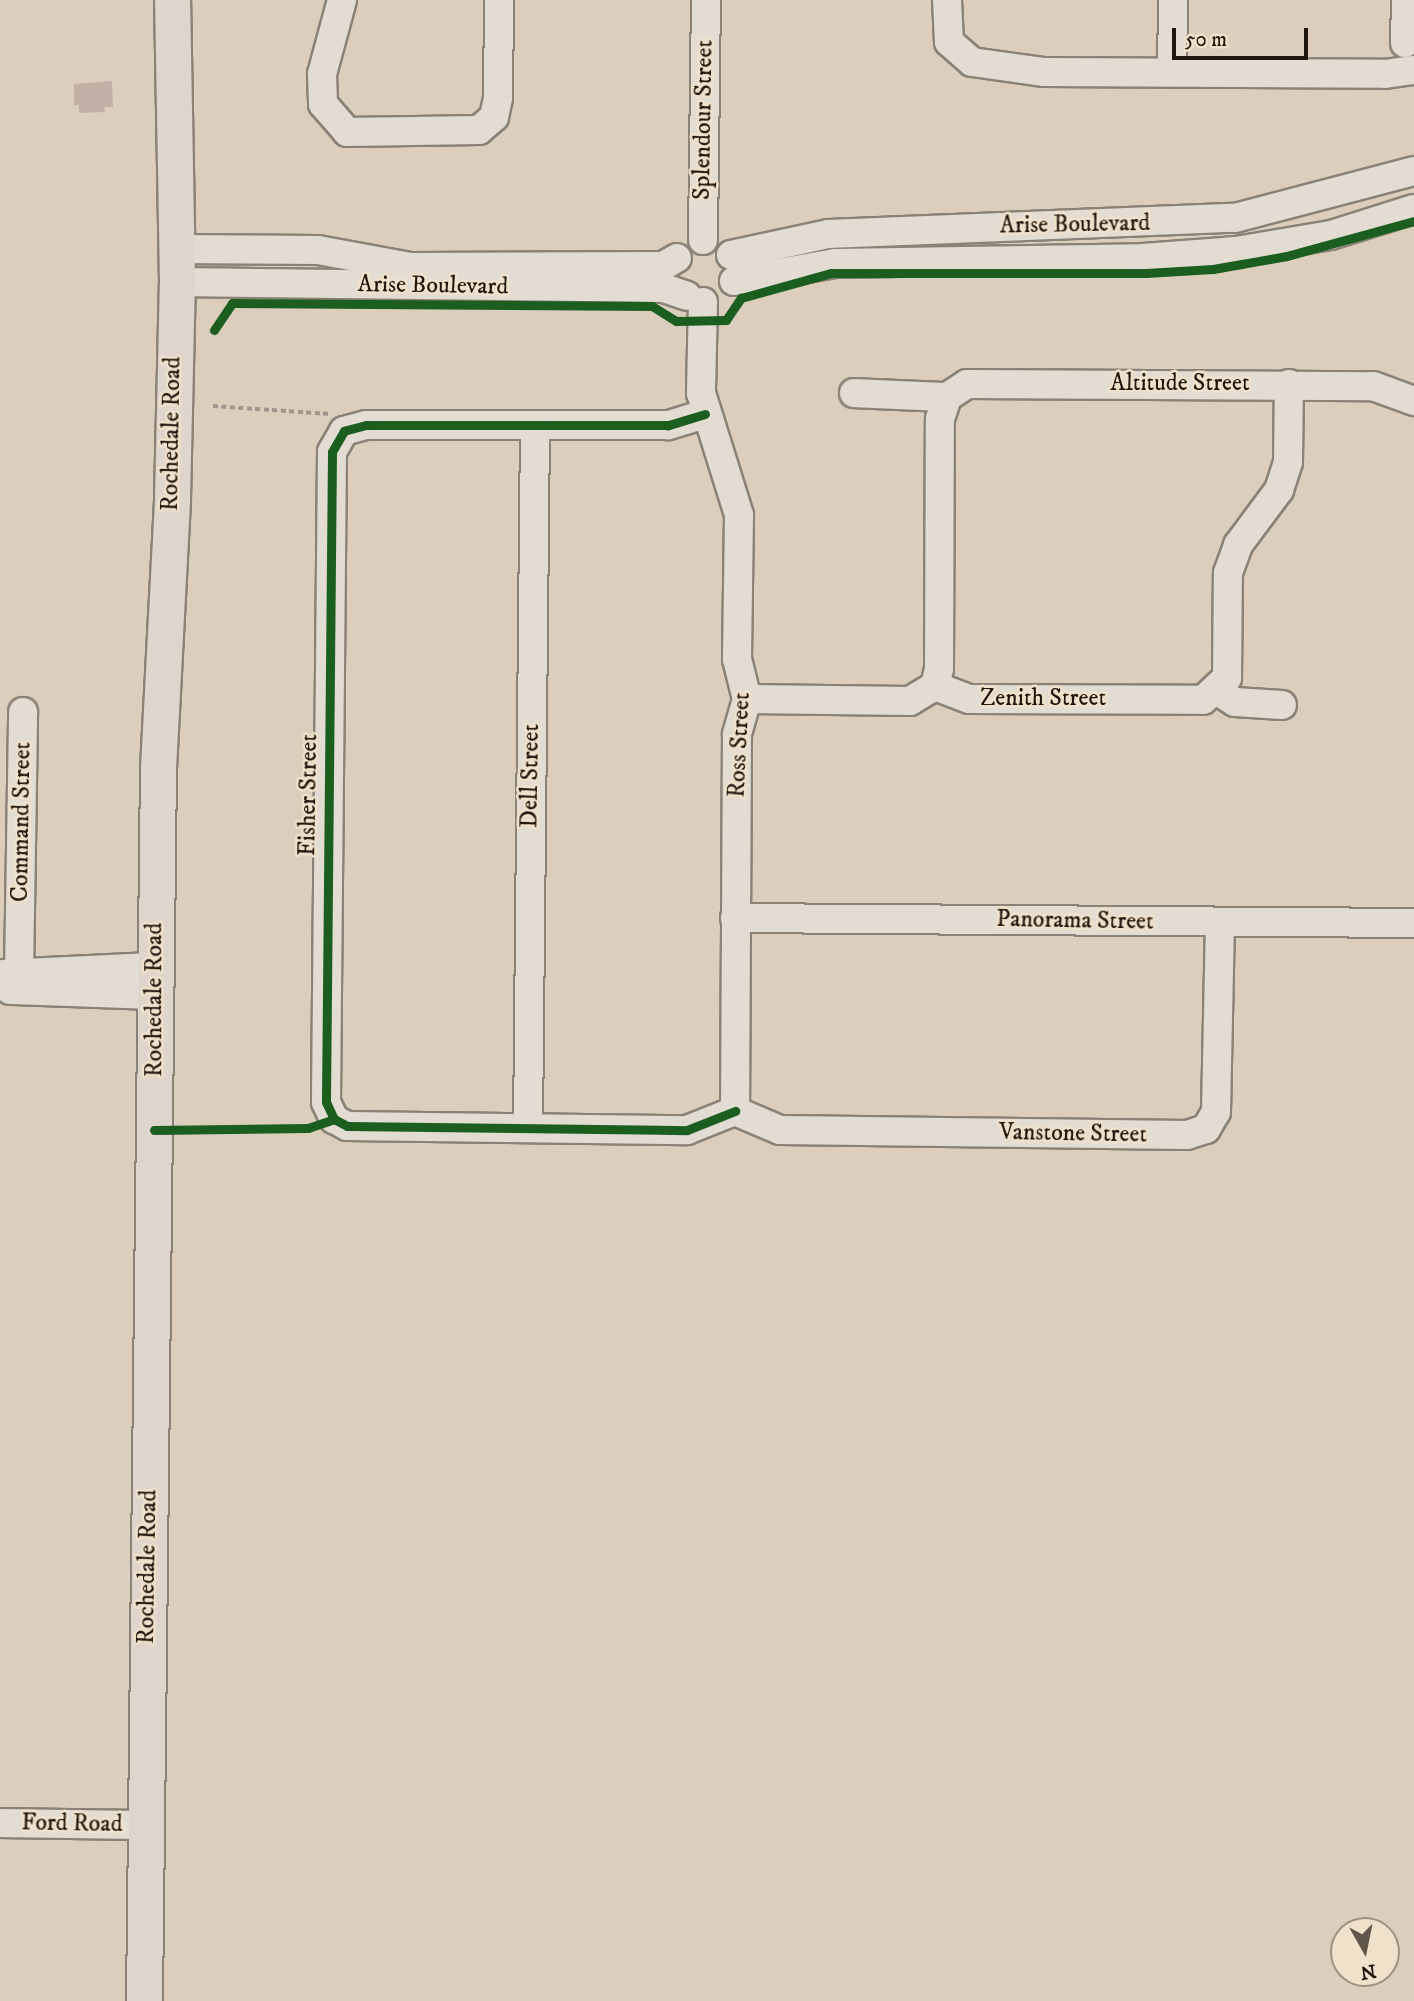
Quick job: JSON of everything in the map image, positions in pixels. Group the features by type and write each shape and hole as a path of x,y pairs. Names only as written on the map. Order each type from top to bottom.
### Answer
{"main road":[{"name":"Rochedale Road","path":"144,2001 154,981 177,266 172,0"}],"street":[{"path":"342,0 322,74 323,104 347,132 480,130 494,117 498,98 499,0"},
{"name":"Splendour Street","path":"703,240 706,0"},
{"path":"947,0 949,42 972,62 1044,72 1385,74 1414,70"},
{"path":"1172,72 1173,0"},
{"path":"1405,43 1409,3"},
{"name":"Arise Boulevard","path":"733,268 828,234 1235,218 1414,171"},
{"name":"Arise Boulevard","path":"733,268 835,262 1143,258 1236,251 1331,235 1414,209"},
{"path":"703,240 719,243 733,268 722,296 695,299 675,279 677,258 687,246 703,240"},
{"name":"Arise Boulevard","path":"177,266 318,250 410,267 663,265 677,258"},
{"name":"Arise Boulevard","path":"177,266 664,288 695,299"},
{"name":"Ross Street","path":"695,299 705,414 739,515 737,659 747,699 737,735 735,1111"},
{"name":"Altitude Street","path":"854,393 947,397 967,384 1289,384 1373,386 1414,401"},
{"path":"1282,705 1235,702 1218,691 1227,678 1228,573 1238,545 1279,490 1287,461 1289,384"},
{"path":"747,699 910,701 934,686 939,669 940,419 947,397"},
{"path":"344,431 366,425 668,425 705,414"},
{"name":"Dell Street","path":"528,1128 535,425"},
{"name":"Fisher Street","path":"344,431 332,452 326,1102 334,1119 347,1126 687,1130 735,1111"},
{"name":"Zenith Street","path":"934,686 969,699 1203,700 1218,691"},
{"name":"Command Street","path":"6,979 11,760 23,712"},
{"name":"Panorama Street","path":"735,918 1414,923"},
{"name":"Vanstone Street","path":"735,1111 780,1130 1187,1135 1206,1129 1216,1112 1220,923"},
{"path":"6,979 154,981"},
{"name":"Ford Road","path":"0,1823 144,1825"}],"path":[{"path":"213,406 328,412 344,431"}],"building":[{"path":"112,81 113,107 104,107 105,112 79,113 79,105 74,105 74,84"}],"cycle path":[{"path":"214,330 232,303 652,306 676,321 726,320 741,298 831,273 1146,273 1213,269 1287,256 1414,221"},
{"path":"705,414 668,425 366,425 344,431 332,452 326,1102 334,1119 347,1126 687,1130 735,1111"},
{"path":"154,1130 308,1128 334,1119"}]}
